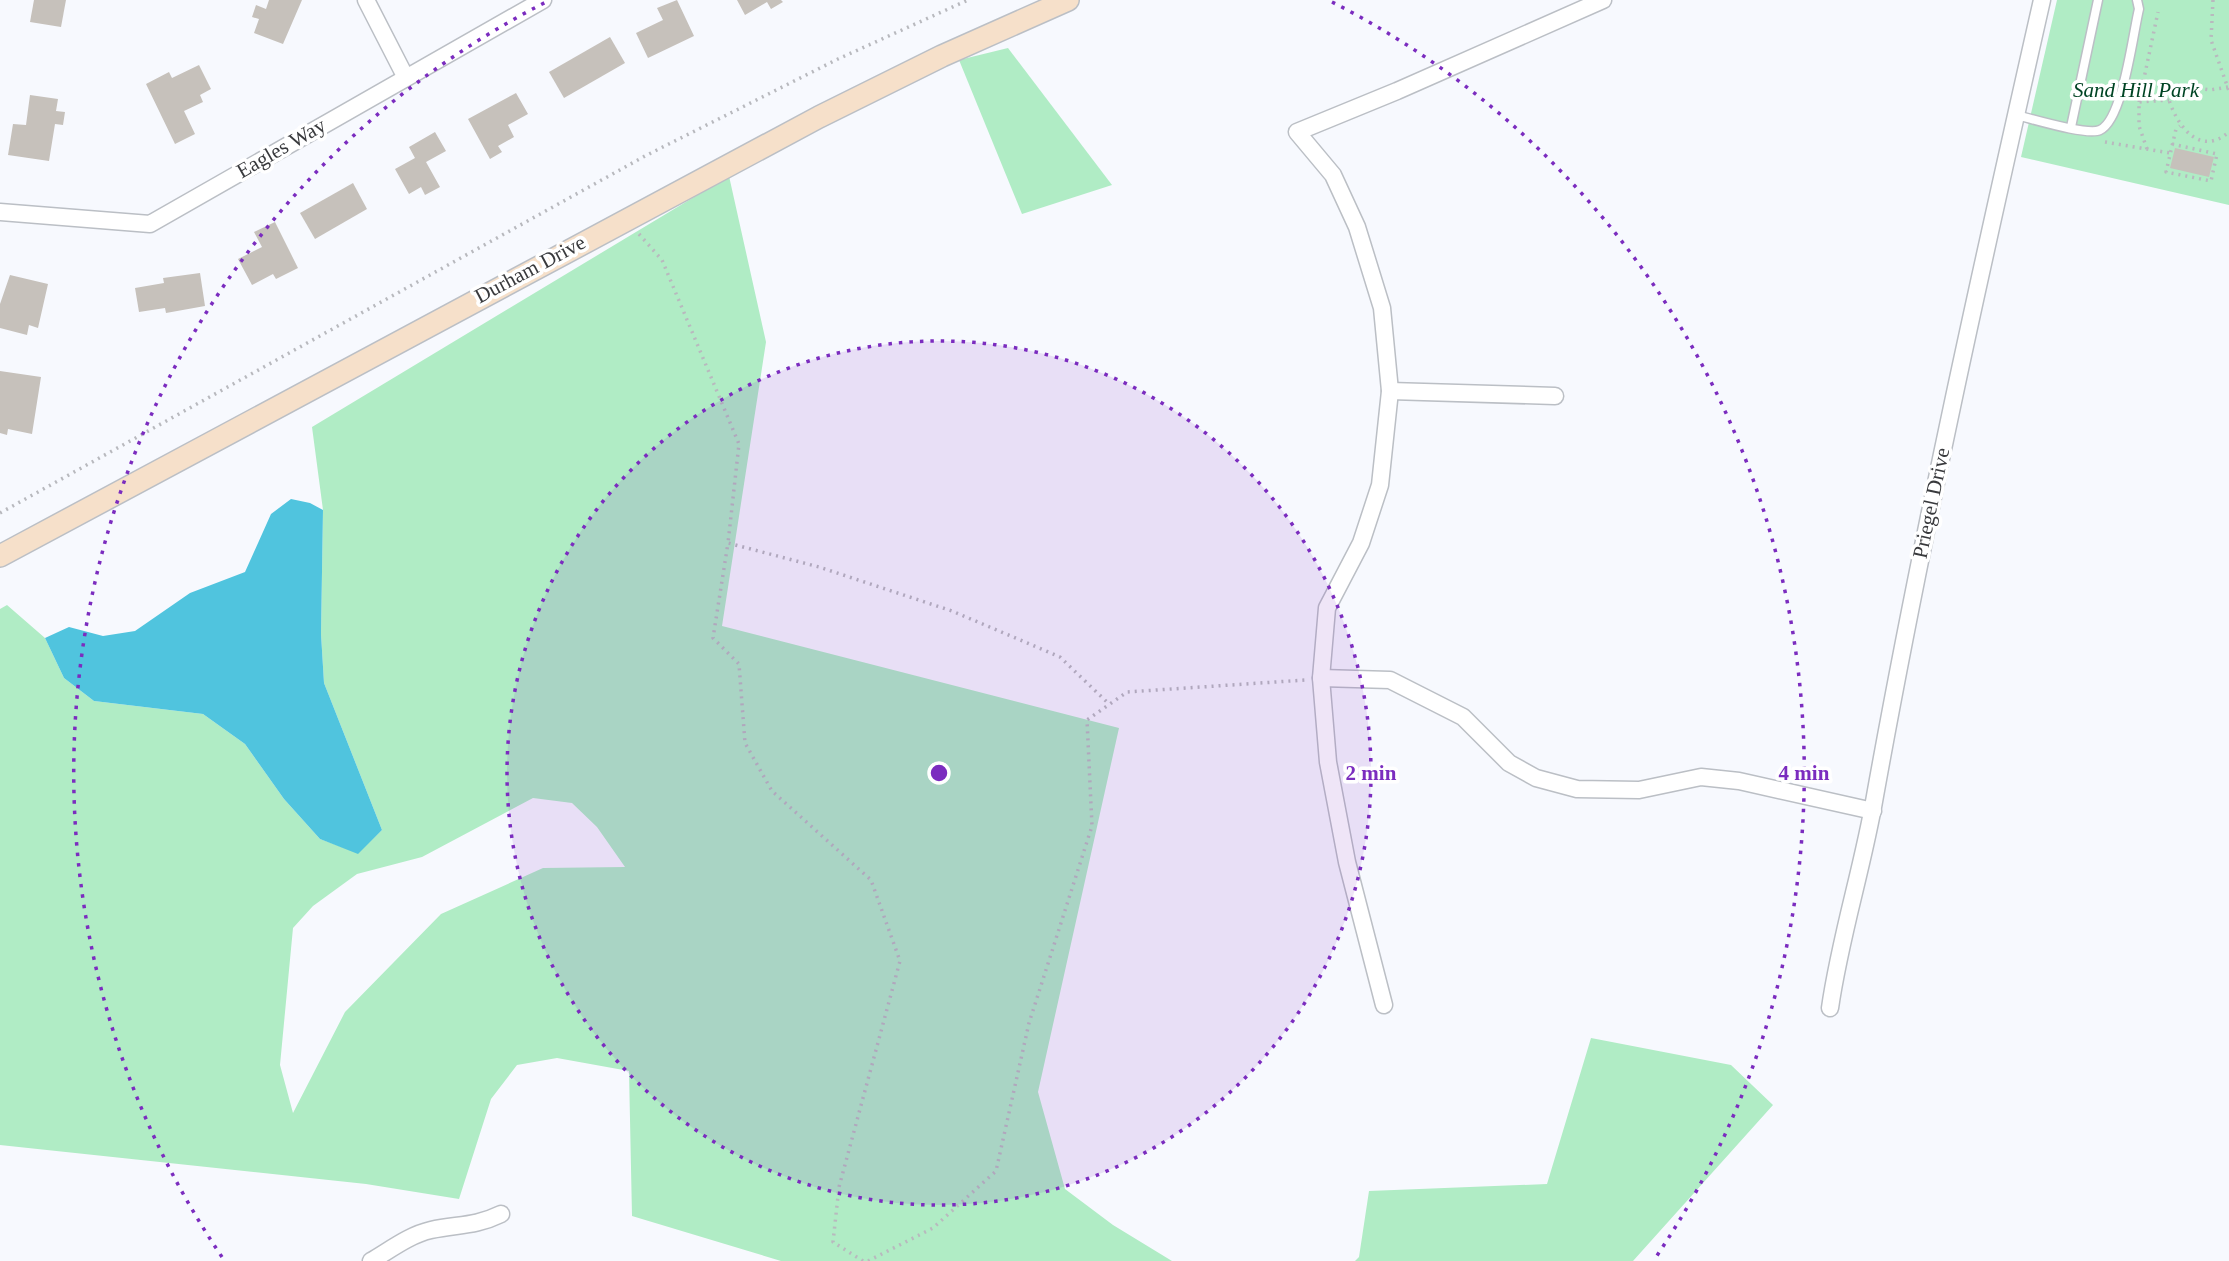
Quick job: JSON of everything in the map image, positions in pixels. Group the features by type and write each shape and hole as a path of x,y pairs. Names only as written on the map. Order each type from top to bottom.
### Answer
{"street":[{"path":"366,0 405,76"},
{"name":"Eagles Way","path":"0,212 150,224 405,76 543,0"},
{"name":"Durham Drive","path":"0,555 632,215 930,62 1068,0"},
{"path":"1384,1004 1347,862 1328,762 1321,678 1327,608 1360,543 1380,485 1390,391 1381,308 1357,227 1333,175 1297,132 1603,0"},
{"name":"Priegel Drive","path":"1830,1008 1873,811 1925,530 2042,0"},
{"path":"1390,391 1555,396"},
{"path":"1321,678 1391,680 1463,717 1509,763 1536,778 1577,789 1639,790 1701,777 1739,781 1873,811"},
{"path":"371,1261 413,1236 430,1230 479,1225 501,1214"}],"lane":[{"path":"2071,127 2098,0"},
{"path":"2016,115 2084,131 2101,130 2113,117 2139,9 2137,0"}],"path":[{"path":"0,513 645,156 838,59 968,0"},
{"path":"2169,100 2177,85 2185,83 2210,90 2228,89 2211,40 2213,0"},
{"path":"2147,149 2139,126 2139,102 2158,12"},
{"path":"2139,102 2169,100"},
{"path":"2169,100 2180,126 2200,142 2213,141 2229,132"},
{"path":"2172,144 2217,153 2211,181 2166,172 2172,144 2176,129 2180,126"},
{"path":"632,215 639,236 662,260 739,444 728,543 713,638 739,664 745,743 772,791 871,880 900,961 839,1187 832,1242 865,1261 933,1228 996,1171 1029,1023 1092,827 1087,720 1127,692 1321,678"},
{"path":"728,543 819,567 952,611 1059,657 1109,704"}],"green space":[{"name":"Sand Hill Park","path":"2057,0 2229,0 2229,205 2021,157"},
{"path":"1008,48 1112,185 1022,214 959,60"},
{"path":"729,176 766,342 722,626 1119,728 1038,1092 1065,1189 1113,1225 1172,1261 781,1261 632,1216 629,1071 557,1058 517,1065 491,1099 459,1199 366,1184 0,1145 0,609 7,605 45,638 64,678 94,701 203,714 245,744 284,799 320,839 358,853 382,830 324,683 321,634 323,510 312,427","holes":["533,798 572,803 597,827 625,867 543,868 441,914 345,1012 293,1113 280,1065 293,928 313,906 357,874 422,857"]},
{"path":"1591,1038 1731,1065 1773,1105 1633,1261 1355,1261 1359,1257 1369,1191 1547,1184"}],"water":[{"path":"291,499 310,503 323,510 321,634 324,683 382,830 358,854 320,839 284,799 245,744 203,714 94,701 64,678 45,638 69,627 103,636 135,631 190,593 245,572 271,514"}],"building":[{"path":"34,0 66,0 61,27 30,22"},
{"path":"269,0 302,0 283,44 254,33 259,19 252,17 256,5 266,9"},
{"path":"677,0 694,36 648,58 636,33 663,20 657,8"},
{"path":"737,0 783,2 771,9 767,2 745,15"},
{"path":"610,37 625,63 564,98 549,72"},
{"path":"199,65 211,89 200,95 203,102 184,111 195,134 175,144 146,84 169,72 172,78"},
{"path":"516,93 528,114 508,125 514,137 498,146 502,152 490,159 468,119"},
{"path":"30,95 58,99 56,111 65,112 63,125 55,124 49,161 8,155 13,124 26,125"},
{"path":"435,132 446,151 426,162 440,187 425,195 421,187 409,194 395,169 415,158 409,147"},
{"path":"2175,148 2214,157 2209,177 2170,168"},
{"path":"353,183 367,209 315,239 300,213"},
{"path":"275,222 298,268 276,279 273,274 252,285 238,259 262,247 254,232"},
{"path":"200,273 205,306 166,313 165,308 139,312 135,288 164,283 163,278"},
{"path":"10,275 48,284 38,328 29,325 27,335 0,328 0,304"},
{"path":"0,371 41,377 32,434 8,429 7,435 0,433"}]}
